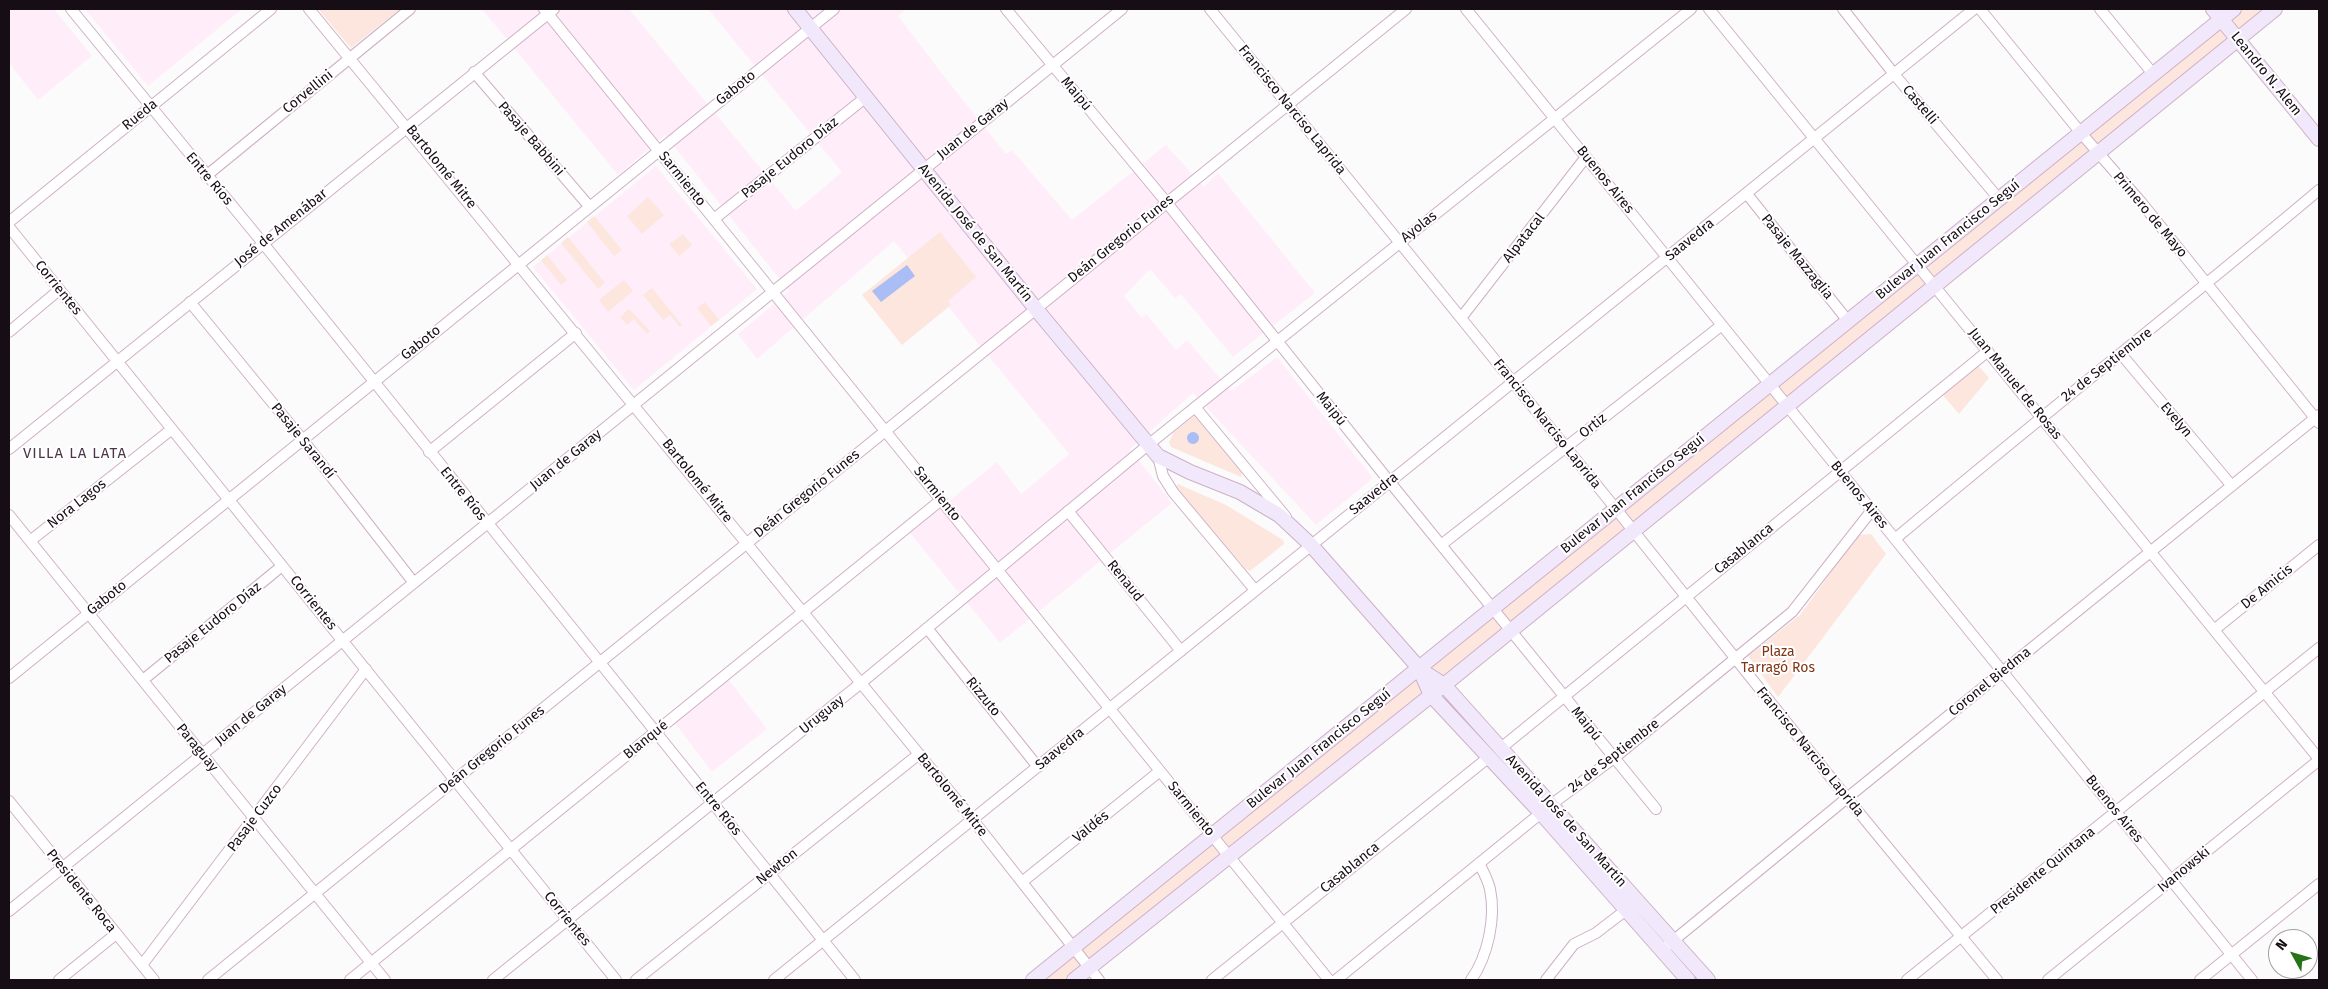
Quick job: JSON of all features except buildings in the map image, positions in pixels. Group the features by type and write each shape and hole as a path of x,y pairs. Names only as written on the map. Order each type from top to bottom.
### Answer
{"main road":[{"name":"Avenida José de San Martín","path":"795,9 1148,446 1158,456 1260,502 1294,528 1419,668 1444,685 1501,748 1626,910 1688,980"},
{"name":"Bulevar Juan Francisco Seguí","path":"1033,980 1917,264 2154,75 2217,14 2234,9"},
{"name":"Bulevar Juan Francisco Seguí","path":"1074,980 1432,695 2274,9"},
{"name":"Leandro N. Alem","path":"2217,14 2319,139"},
{"name":"Avenida José de San Martín","path":"1419,668 1432,695 1489,756 1546,808 1673,940 1708,980"}],"street":[{"name":"Entre Ríos","path":"71,9 262,242 487,524 856,980"},
{"name":"Rueda","path":"9,222 271,9"},
{"name":"Bartolomé Mitre","path":"309,9 407,126 919,754 1099,980"},
{"name":"Corvellini","path":"206,176 410,9"},
{"name":"Gaboto","path":"9,678 834,9"},
{"name":"Maipú","path":"1006,9 1166,203 1389,482 1656,810"},
{"name":"Juan de Garay","path":"9,911 1122,9"},
{"name":"Francisco Narciso Laprida","path":"1210,9 1566,447 1847,798 1997,980"},
{"name":"Deán Gregorio Funes","path":"208,980 1406,9"},
{"name":"Buenos Aires","path":"1466,9 2252,980"},
{"name":"Ayolas","path":"1148,446 1399,242 1556,119 1691,9"},
{"name":"Juan Manuel de Rosas","path":"1709,9 2319,760"},
{"name":"Castelli","path":"1843,9 1894,74 1998,199"},
{"name":"Saavedra","path":"774,980 1974,9"},
{"name":"Primero de Mayo","path":"1980,9 2081,134 2318,419"},
{"path":"2100,9 2154,75"},
{"name":"José de Amenábar","path":"9,449 549,10"},
{"name":"Sarmiento","path":"549,10 714,219 1329,980"},
{"name":"Pasaje Babbini","path":"474,72 589,206"},
{"name":"Pasaje Eudoro Díaz","path":"714,219 866,97"},
{"name":"Alpatacal","path":"1461,318 1586,157"},
{"name":"24 de Septiembre","path":"1895,539 2041,416 2121,354 2319,190"},
{"name":"Pasaje Mazzaglia","path":"1747,194 1848,321"},
{"name":"Corrientes","path":"9,227 616,980"},
{"path":"9,332 59,290"},
{"name":"Pasaje Sarandí","path":"190,302 302,439 414,583"},
{"name":"Ortiz","path":"1441,545 1722,325"},
{"path":"430,452 576,333"},
{"name":"Casablanca","path":"1501,748 1988,351"},
{"name":"Evelyn","path":"2121,354 2232,486"},
{"name":"Avenida José de San Martín","path":"1195,407 1294,528"},
{"name":"Coronel Biedma","path":"1662,950 2002,672 2318,419"},
{"name":"Nora Lagos","path":"30,541 172,429"},
{"name":"Uruguay","path":"494,980 861,683 1148,446"},
{"name":"Avenida José de San Martín","path":"1158,456 1163,476 1174,492 1256,590"},
{"name":"Blanqué","path":"350,980 941,500"},
{"name":"24 de Septiembre","path":"1336,980 1546,808 1614,758 1736,660 1792,612 1872,510"},
{"name":"Renaud","path":"1068,511 1181,651"},
{"name":"Paraguay","path":"9,515 385,980"},
{"name":"De Amicis","path":"2214,630 2319,545"},
{"name":"Pasaje Eudoro Díaz","path":"143,680 282,566"},
{"name":"Rizzuto","path":"927,628 1038,767"},
{"name":"Presidente Quintana","path":"1907,980 2319,648"},
{"name":"Pasaje Cuzco","path":"142,965 366,669"},
{"name":"Newton","path":"636,980 919,754"},
{"name":"Casablanca","path":"1212,980 1489,756"},
{"name":"Ivanowski","path":"2048,980 2319,760"},
{"name":"Valdés","path":"1022,882 1160,771"},
{"name":"Presidente Roca","path":"9,801 154,980"},
{"path":"1471,980 1486,950 1492,918 1490,888 1479,863"},
{"path":"2200,980 2319,884"},
{"path":"1546,980 1574,944 1596,933 1626,910"},
{"path":"59,980 116,934"}],"shaded area":[{"path":"9,9 54,9 92,56 38,100 9,63"},
{"path":"85,9 242,9 148,86"},
{"path":"482,9 629,9 796,211 842,172 708,9 906,9 898,16 947,80 1006,154 1012,150 1072,220 1166,145 1204,187 1218,173 1315,293 1233,357 1181,294 1175,298 1150,269 1124,296 1142,318 1146,314 1176,350 1187,340 1231,391 1277,357 1373,478 1316,525 1193,393 1130,449 1172,503 1000,643 910,533 997,462 1021,494 1069,454 894,241 757,359 738,334 789,291 665,135 618,175"},
{"path":"656,166 757,289 634,390 533,267"},
{"path":"728,679 767,729 712,772 674,722"}],"green space":[{"path":"318,9 400,9 351,48"},
{"path":"2234,9 2275,9 1074,980 1033,980"},
{"path":"648,197 664,215 642,234 627,216"},
{"path":"594,216 622,250 614,256 587,222"},
{"path":"940,232 976,277 948,301 951,305 902,345 862,295"},
{"path":"683,234 692,245 679,256 669,244"},
{"path":"568,237 605,283 598,289 561,243"},
{"path":"547,255 567,280 561,285 541,260"},
{"path":"624,280 633,291 608,312 599,300"},
{"path":"652,288 682,325 680,327 670,315 663,320 643,295"},
{"path":"705,302 719,320 711,326 697,308"},
{"path":"629,309 650,331 647,334 634,319 627,325 620,317"},
{"path":"1977,364 1989,378 1959,414 1942,394"},
{"path":"1194,416 1197,416 1243,470 1241,477 1171,447 1169,442 1174,432"},
{"path":"1178,484 1226,505 1283,540 1284,544 1250,571 1246,569 1177,490"},
{"name":"Plaza Tarragó Ros","path":"1871,534 1886,554 1778,697 1748,656 1800,615 1858,535"}],"water":[{"path":"907,265 915,276 881,302 872,291"},
{"path":"1191,432 1195,432 1199,438 1195,444 1191,444 1187,440 1187,436"}],"district":[{"name":"VILLA LA LATA","path":"75,454"}]}
